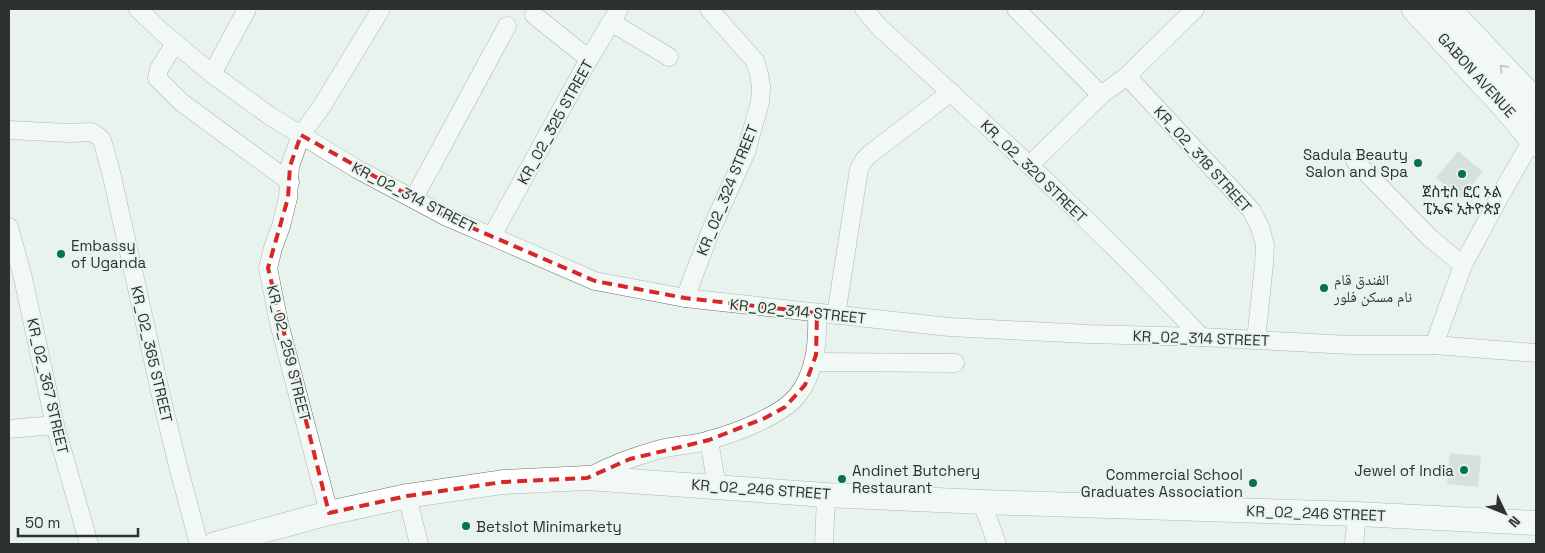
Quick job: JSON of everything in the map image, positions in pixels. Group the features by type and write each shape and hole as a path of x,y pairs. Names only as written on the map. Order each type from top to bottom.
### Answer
{"main road":[{"name":"GABON AVENUE","path":"1416,9 1535,140"},
{"name":"GABON AVENUE","path":"1446,9 1531,90"}],"street":[{"name":"KR_02_314 STREET","path":"138,9 212,74 270,116 357,169 447,217 595,281 685,298 949,327 1350,345 1434,345 1536,352"},
{"path":"212,74 248,9"},
{"name":"KR_02_259 STREET","path":"329,513 280,323 268,268 272,248 281,226 288,198 290,166 301,135 322,106 381,9"},
{"name":"KR_02_324 STREET","path":"685,298 710,230 746,152 760,95 759,74 755,61 709,9"},
{"name":"KR_02_320 STREET","path":"864,9 879,27 1030,165 1167,300 1201,337"},
{"path":"1016,9 1102,95"},
{"path":"1030,165 1102,95 1127,76 1195,9"},
{"path":"534,15 589,59"},
{"path":"615,15 669,56"},
{"name":"KR_02_325 STREET","path":"492,236 615,15"},
{"path":"414,198 507,26"},
{"path":"175,43 159,69 158,78 181,102 290,182"},
{"name":"KR_02_318 STREET","path":"1127,76 1251,210 1260,227 1265,245 1256,340"},
{"path":"836,315 859,169 870,154 951,92"},
{"name":"KR_02_365 STREET","path":"9,130 69,133 91,132 102,140 178,466 199,544"},
{"path":"1434,345 1463,266 1500,196 1535,140"},
{"path":"1355,161 1430,238 1463,266"},
{"name":"KR_02_367 STREET","path":"9,227 16,279 89,544"},
{"path":"587,478 630,458 662,449 709,440 765,418 785,407 801,391 814,362 818,334 817,313"},
{"path":"814,362 955,363"},
{"path":"9,429 55,425"},
{"path":"709,440 717,487"},
{"name":"KR_02_246 STREET","path":"329,513 407,496 503,482 587,478 982,502 1357,514 1536,523"},
{"path":"824,544 826,494"},
{"path":"407,496 419,544"},
{"path":"982,502 996,544"},
{"path":"215,544 329,513"},
{"path":"1354,544 1357,514"}],"highlighted area":[{"path":"301,135 447,217 595,281 685,298 817,313 816,355 805,385 785,407 765,418 709,440 630,459 587,478 503,482 407,496 329,513 268,268 288,198 290,166"}],"building":[{"path":"1458,151 1483,172 1461,198 1436,178"},
{"name":"Jewel of India","path":"1450,453 1481,456 1478,487 1447,484"}],"place":[{"name":"Sadula Beauty Salon and Spa","path":"1418,163"},
{"name":"ጀስቲስ ፎር ኦል ፒኤፍ ኢትዮጵያ","path":"1462,174"},
{"name":"Embassy of Uganda","path":"61,254"},
{"name":"الفندق قام نام مسكن فلور","path":"1324,288"},
{"name":"Jewel of India","path":"1464,470"},
{"name":"Andinet Butchery Restaurant","path":"842,479"},
{"name":"Commercial School Graduates Association","path":"1253,483"},
{"name":"Betslot Minimarkety","path":"466,526"}]}
